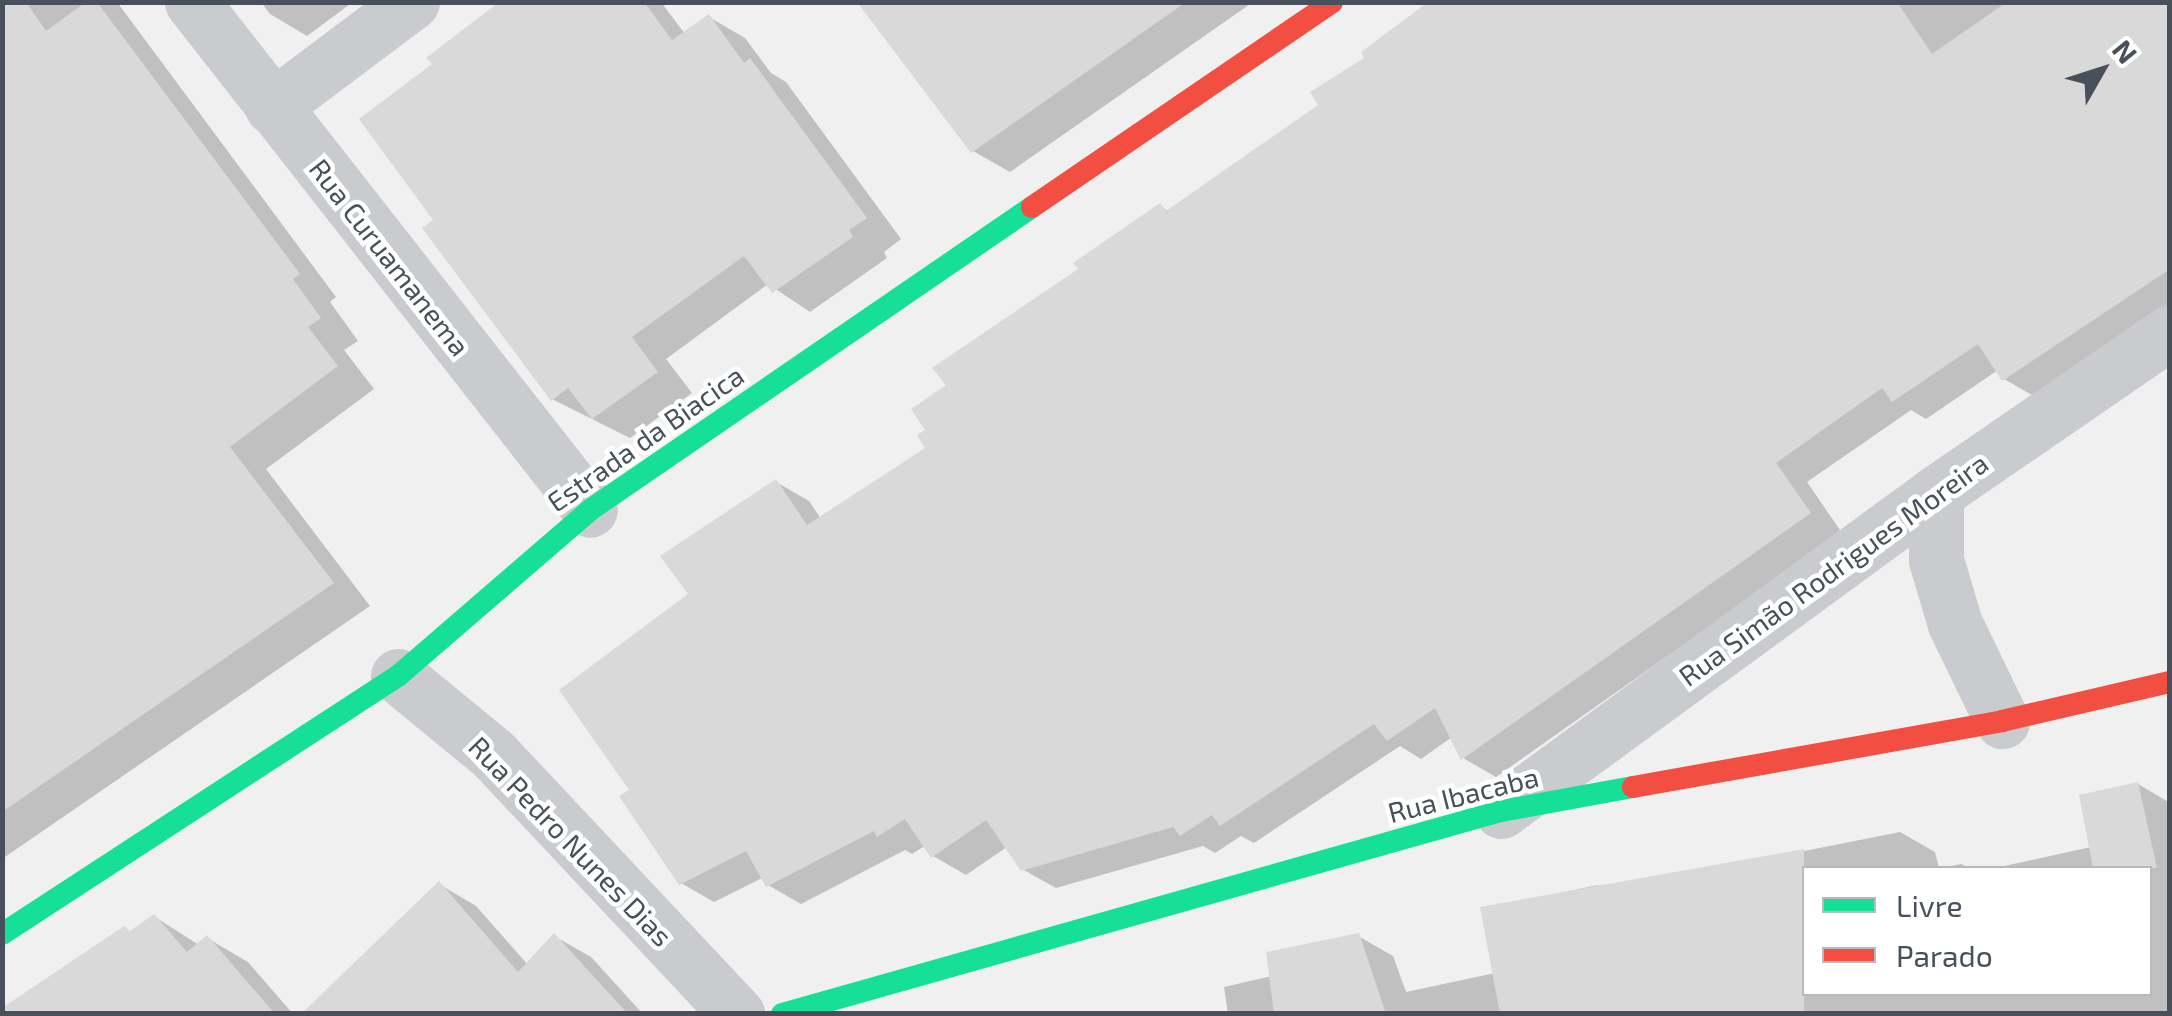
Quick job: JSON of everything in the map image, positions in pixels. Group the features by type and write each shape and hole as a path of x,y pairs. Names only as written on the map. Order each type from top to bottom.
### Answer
{"street":[{"name":"Rua Curuamanema","path":"192,2 590,510"},
{"path":"272,107 412,2"},
{"name":"Estrada da Biacica","path":"2,934 398,676 590,510 1332,2"},
{"name":"Rua Simão Rodrigues Moreira","path":"1501,812 1936,493 2170,332"},
{"path":"1936,493 1936,560 1977,677 2002,721"},
{"name":"Rua Pedro Nunes Dias","path":"398,676 493,754 736,1014"},
{"name":"Rua Ibacaba","path":"782,1014 1501,812 2002,721 2170,682"}],"building":[{"path":"2,2 26,2 46,31 86,2 97,2 300,274 293,279 321,318 308,327 338,366 230,447 334,583 2,812"},
{"path":"499,2 644,2 672,40 709,14 744,63 750,58 867,218 849,230 853,237 772,293 744,256 632,337 658,372 592,419 568,388 551,401 422,228 433,220 359,119 432,64 426,58"},
{"path":"857,2 1186,2 971,153"},
{"path":"1428,2 1897,2 1932,54 2007,2 2170,2 2170,269 2002,381 1978,344 1892,402 1882,388 1776,463 1811,513 1461,760 1435,708 1387,741 1374,724 1220,826 1212,815 1180,836 1173,827 1021,871 986,820 931,858 905,819 877,837 874,831 766,887 746,851 679,885 619,796 629,790 559,690 688,594 660,556 776,479 807,525 925,448 917,435 925,430 911,409 946,385 932,368 1078,269 1073,263 1160,203 1166,211 1318,105 1310,92 1364,58 1361,52"},
{"path":"2138,782 2157,868 2093,866 2079,795"},
{"path":"1804,849 1804,1014 1500,1014 1480,907"},
{"path":"439,881 518,972 554,933 628,1014 301,1014"},
{"path":"154,914 187,952 207,935 275,1014 2,1014 2,1008 124,926 130,931"},
{"path":"1359,933 1386,1014 1274,1014 1266,952"}],"traffic: fast":[{"path":"2,934 398,676 590,510 1032,207"},
{"path":"782,1014 1501,811 1633,787"}],"traffic: jam":[{"path":"1032,207 1332,2"},
{"path":"1633,787 2002,721 2170,682"}]}
